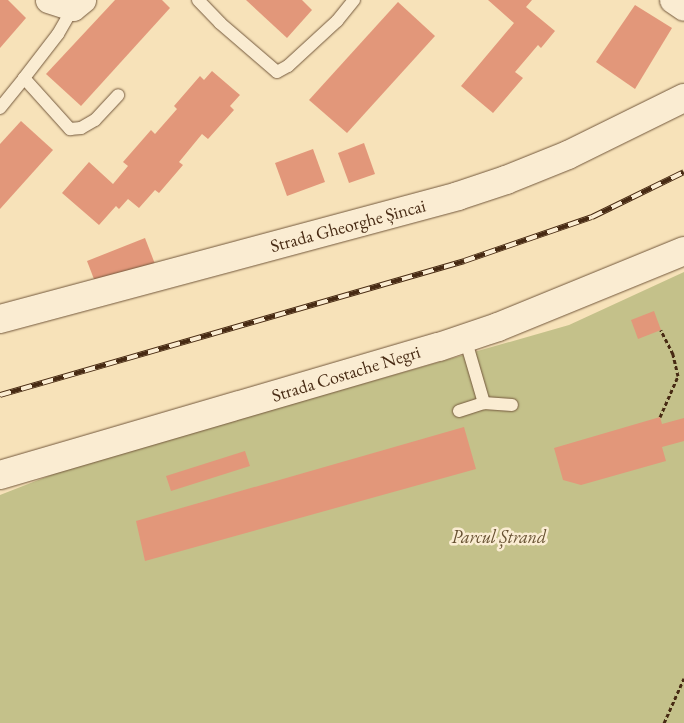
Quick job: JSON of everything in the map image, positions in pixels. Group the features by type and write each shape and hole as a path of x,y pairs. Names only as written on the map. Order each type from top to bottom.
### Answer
{"main road":[{"name":"Strada Gheorghe Șincai","path":"0,319 458,196 506,180 568,155 684,98"},
{"name":"Strada Costache Negri","path":"0,475 364,370 465,338 567,300 684,251"}],"street":[{"path":"48,0 78,4"},
{"path":"672,0 684,8"}],"lane":[{"path":"198,0 220,23 277,72 288,66 337,21 354,0"},
{"path":"2,103 58,34 78,4"},
{"path":"24,78 70,129 82,128 95,120 118,95"},
{"path":"465,338 484,404"},
{"path":"459,411 484,404 512,405"}],"path":[{"path":"660,417 678,376 673,354 661,330"},
{"path":"664,723 684,678"}],"green space":[{"name":"Parcul Ștrand","path":"684,272 684,723 0,723 0,495 74,466 569,325"}],"building":[{"path":"0,0 8,0 26,18 0,48"},
{"path":"115,0 162,0 170,8 81,106 46,74"},
{"path":"246,0 302,0 312,10 287,38"},
{"path":"488,0 532,0 526,7 555,31 541,48 538,45 515,72 523,78 493,113 461,86 514,23"},
{"path":"398,2 435,36 347,133 309,100"},
{"path":"635,5 672,28 635,89 596,62"},
{"path":"212,71 240,95 230,106 234,110 208,139 202,134 179,162 183,165 159,193 155,190 139,208 128,199 119,209 116,206 99,225 62,193 89,162 113,184 128,166 123,162 151,130 155,134 177,109 174,106 200,76 204,80"},
{"path":"21,121 53,150 0,209 0,144"},
{"path":"364,143 375,174 349,183 338,153"},
{"path":"313,149 325,182 287,196 275,163"},
{"path":"145,238 155,264 97,287 87,261"},
{"path":"654,311 661,330 638,339 631,320"},
{"path":"660,417 662,424 684,418 684,441 662,447 666,461 581,485 563,480 554,448"},
{"path":"464,427 476,469 145,561 136,521"},
{"path":"245,451 250,466 171,491 166,476"}],"railway":[{"path":"0,395 464,261 592,217 684,172"}]}
